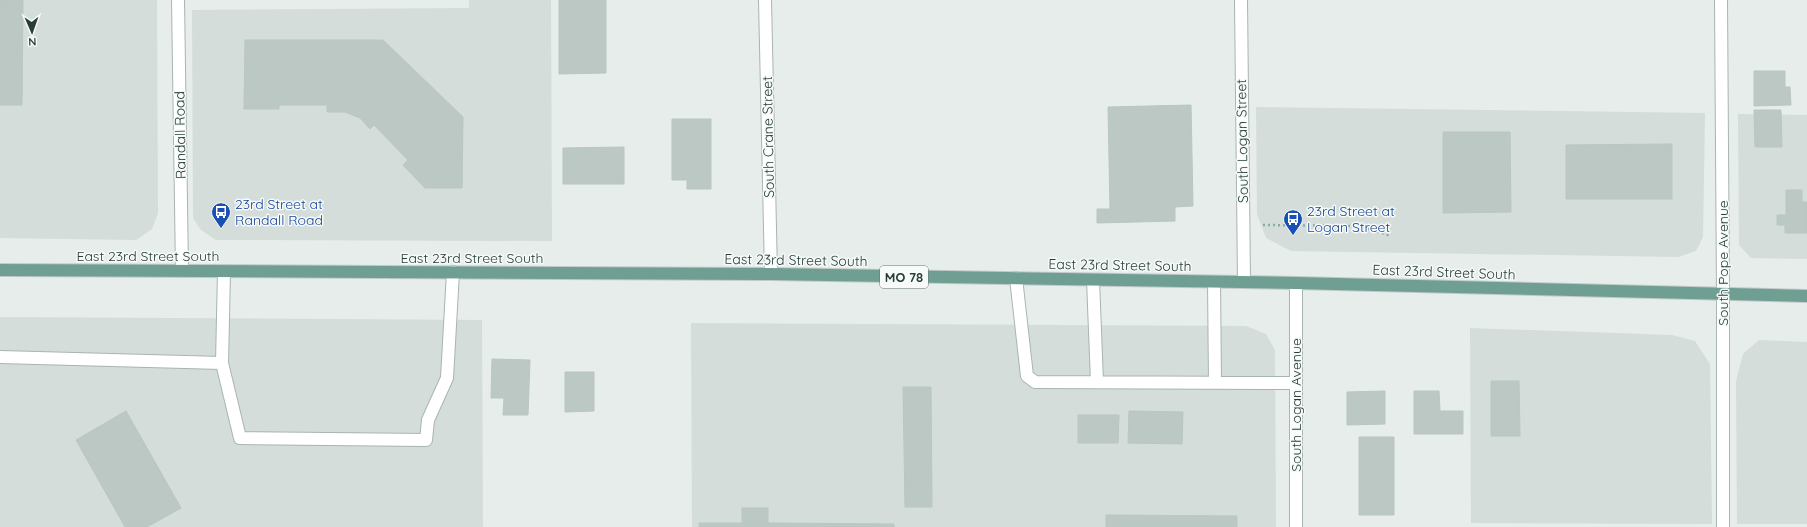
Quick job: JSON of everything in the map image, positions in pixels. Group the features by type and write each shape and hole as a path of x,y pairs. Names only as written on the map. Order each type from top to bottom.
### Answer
{"main road":[{"name":"East 23rd Street South","path":"0,270 771,274 1296,283 1807,296"}],"street":[{"name":"Randall Road","path":"178,0 182,271"},
{"name":"South Crane Street","path":"765,0 771,274"},
{"name":"South Logan Street","path":"1241,0 1244,282"},
{"name":"South Pope Avenue","path":"1721,0 1724,294 1723,527"},
{"path":"224,271 222,363 240,438 426,440 428,420 447,378 452,272"},
{"path":"1016,278 1027,376 1035,382 1296,383"},
{"path":"1093,280 1097,382"},
{"path":"1214,282 1215,383"},
{"name":"South Logan Avenue","path":"1296,283 1296,527"},
{"path":"0,357 222,363"}],"path":[{"path":"1261,225 1360,226 1391,236"}],"shaded area":[{"path":"0,0 157,0 158,213 152,229 136,240 0,238"},
{"path":"469,0 551,0 552,241 216,240 201,230 193,218 192,10 469,8"},
{"path":"1256,107 1705,113 1703,237 1696,251 1678,257 1291,251 1266,238 1257,214"},
{"path":"1738,114 1807,115 1807,259 1751,258 1739,245"},
{"path":"0,317 482,320 483,527 0,527"},
{"path":"691,323 1246,326 1266,334 1275,350 1276,527 692,527"},
{"path":"1470,328 1672,335 1695,341 1710,364 1712,524 1471,523"},
{"path":"1759,340 1807,342 1807,524 1737,524 1736,381 1743,354"}],"building":[{"path":"0,0 23,0 22,105 0,105"},
{"path":"559,0 606,0 606,73 559,74"},
{"path":"245,40 383,40 463,117 462,188 425,188 403,165 408,160 374,125 370,129 360,118 345,112 327,112 327,105 279,105 279,109 244,109"},
{"path":"1754,71 1785,71 1785,87 1790,87 1791,105 1754,106"},
{"path":"1191,105 1193,206 1175,207 1175,221 1097,223 1097,209 1110,209 1108,107"},
{"path":"1754,110 1781,110 1782,147 1755,147"},
{"path":"672,119 711,119 711,189 687,189 687,180 672,180"},
{"path":"1443,132 1510,132 1511,212 1443,213"},
{"path":"1672,144 1672,199 1566,199 1566,145"},
{"path":"624,147 624,184 563,184 563,148"},
{"path":"1786,190 1802,190 1802,202 1807,202 1807,233 1785,233 1785,225 1777,225 1777,215 1786,215"},
{"path":"492,359 530,360 528,415 503,415 504,398 491,398"},
{"path":"565,372 594,372 594,411 565,412"},
{"path":"1491,381 1519,381 1520,436 1491,436"},
{"path":"903,387 931,387 932,507 905,507"},
{"path":"1385,391 1385,424 1347,425 1347,392"},
{"path":"1414,391 1439,391 1440,411 1463,411 1463,434 1414,434"},
{"path":"126,411 181,508 147,527 125,527 76,440"},
{"path":"1129,411 1183,412 1182,444 1128,443"},
{"path":"1078,415 1119,415 1118,443 1078,443"},
{"path":"1359,437 1394,437 1394,515 1359,515"},
{"path":"742,508 768,508 768,523 894,524 894,527 699,527 699,523 742,523"},
{"path":"1106,515 1237,516 1237,527 1106,527"}],"place":[{"name":"23rd Street at Randall Road","path":"221,229"},
{"name":"23rd Street at Logan Street","path":"1293,236"}]}
